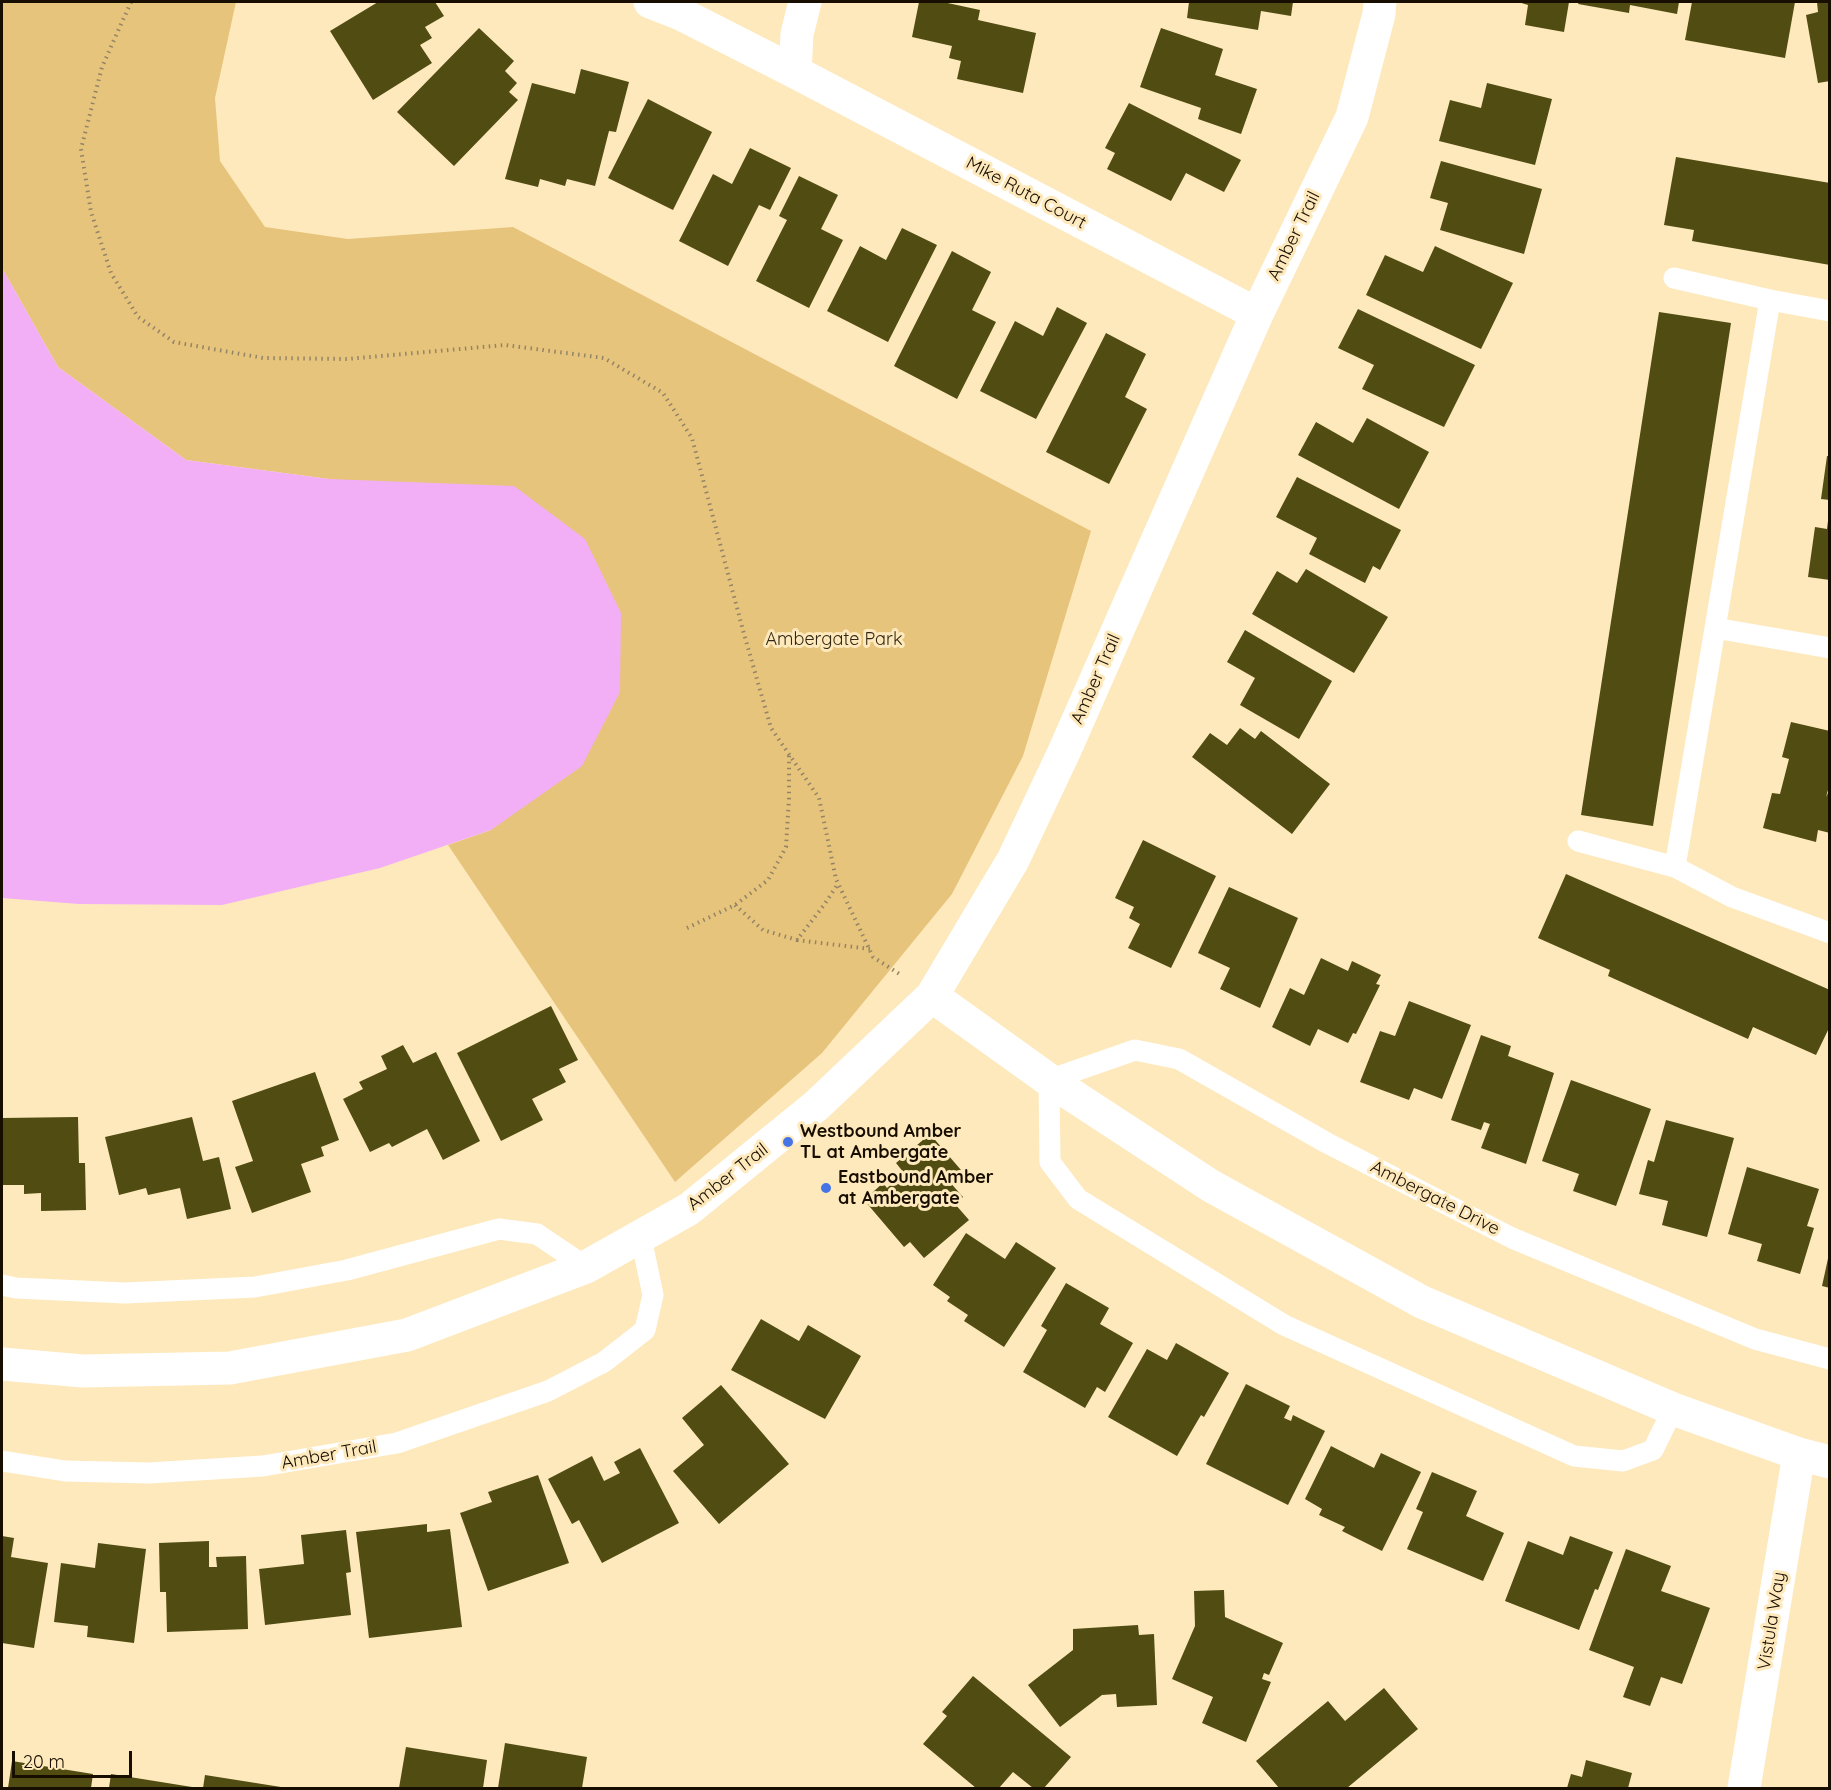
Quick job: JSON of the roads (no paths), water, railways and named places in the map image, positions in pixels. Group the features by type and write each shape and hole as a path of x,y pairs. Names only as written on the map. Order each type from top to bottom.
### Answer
{"street":[{"name":"Mike Ruta Court","path":"650,2 683,15 795,72 1257,314"},
{"path":"795,72 797,34 805,2"},
{"name":"Amber Trail","path":"2,1364 83,1371 230,1368 407,1335 586,1267 689,1209 817,1106 932,996 1013,860 1064,752 1257,314 1352,117 1379,14 1380,2"},
{"path":"932,996 1049,1080 1210,1186 1422,1302 1673,1409 1814,1458"},
{"name":"Vistula Way","path":"1744,1788 1814,1458"}],"lane":[{"path":"1674,278 1830,311"},
{"path":"1675,867 1770,300"},
{"path":"1715,628 1830,648"},
{"path":"1578,841 1675,867 1732,897 1830,933"},
{"name":"Ambergate Drive","path":"1049,1080 1135,1050 1179,1059 1327,1143 1512,1238 1755,1339 1830,1359"},
{"path":"1049,1080 1050,1162 1078,1199 1284,1325 1574,1456 1623,1461 1653,1450 1673,1409"},
{"path":"2,1285 16,1288 125,1293 255,1287 347,1270 499,1229 537,1234 586,1267"},
{"name":"Amber Trail","path":"2,1461 65,1471 128,1472 263,1466 397,1443 549,1391 604,1362 645,1330 653,1295 641,1238"}],"place":[{"name":"Westbound Amber TL at Ambergate","path":"788,1142"},
{"name":"Eastbound Amber at Ambergate","path":"826,1188"}],"park label":[{"name":"Ambergate Park","path":"834,640"}]}
